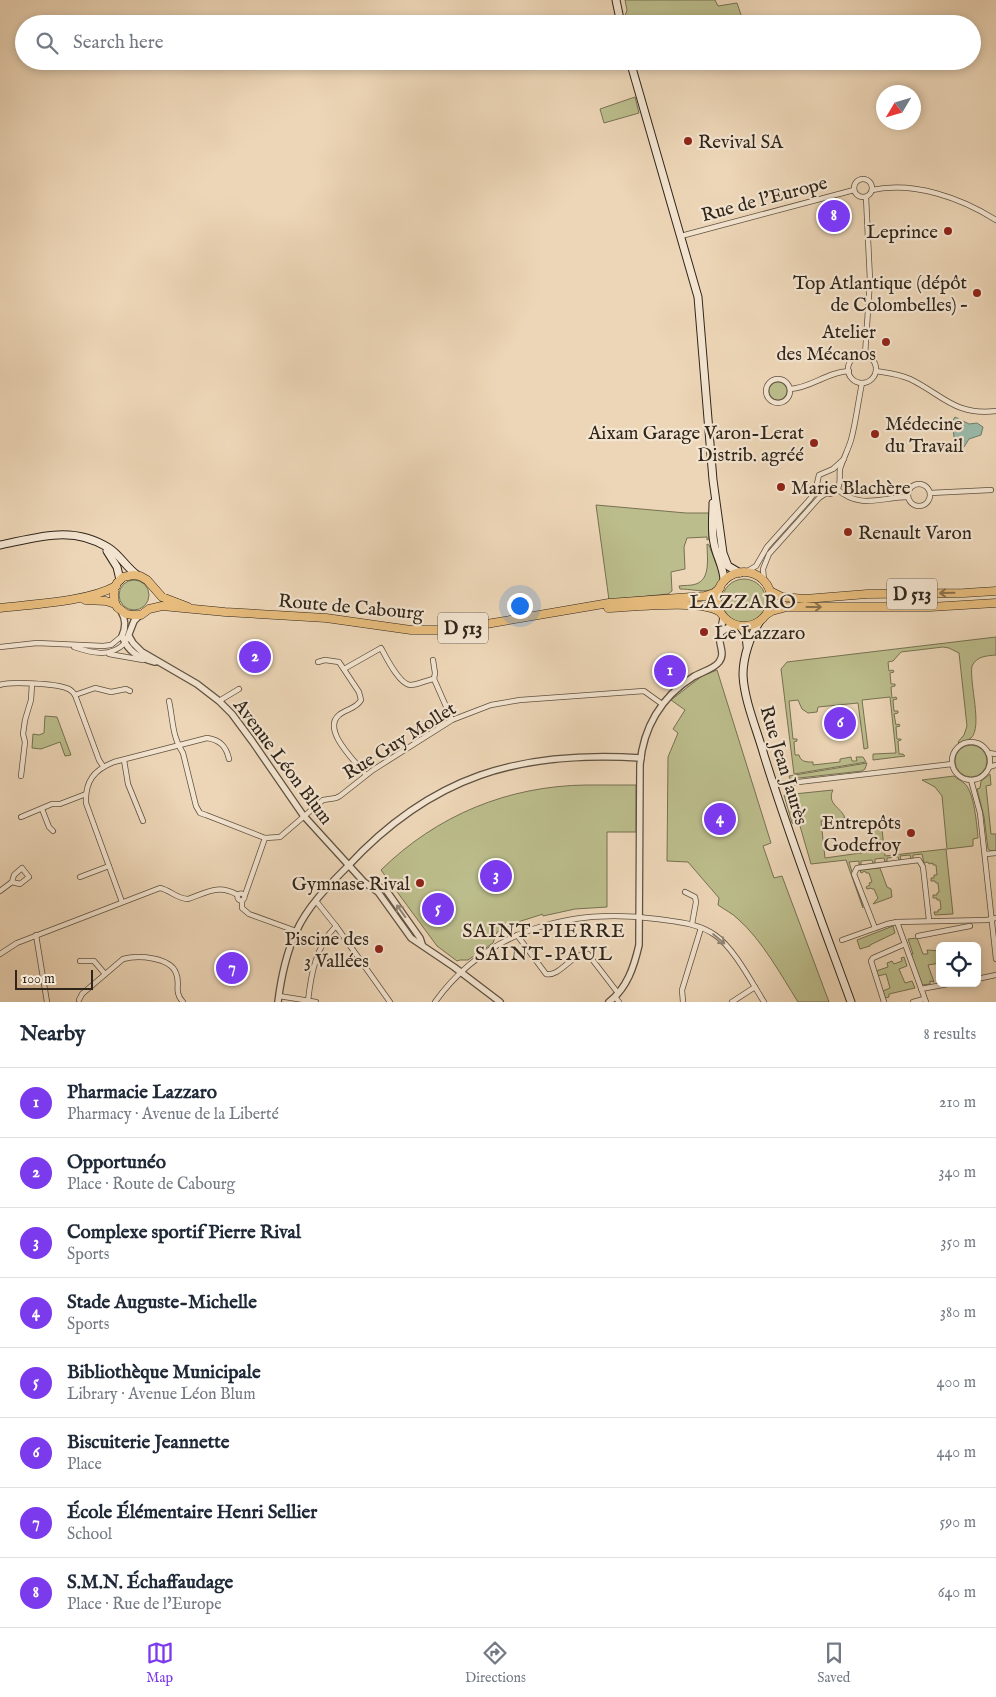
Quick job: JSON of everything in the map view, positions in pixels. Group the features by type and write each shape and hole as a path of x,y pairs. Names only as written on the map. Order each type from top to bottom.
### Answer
{"main road":[{"path":"616,0 620,15"},
{"path":"633,70 700,304 713,480 724,559 731,568 754,574 764,581 770,591 771,603 767,614 760,621 750,626 736,625"},
{"path":"713,480 713,536 716,552 724,573 717,600 722,614 746,634 748,649"},
{"path":"0,545 61,534 78,535 110,548 127,567 147,580 152,587 154,597 149,609 141,615 129,615 118,607 92,600 68,600"},
{"path":"99,544 114,560 119,571 118,583 114,593 118,607"},
{"path":"722,585 734,574 743,572"},
{"path":"0,608 68,600 105,592 127,576 137,575"},
{"name":"D 513","path":"570,610 613,603 705,596 714,593 722,585"},
{"name":"D 513","path":"152,587 164,598 188,607"},
{"name":"D 513","path":"770,591 782,597 805,599 867,594 996,591"},
{"name":"D 513","path":"767,614 787,607 930,607 996,603"},
{"name":"D 513","path":"149,609 162,606 188,607"},
{"name":"D 513","path":"570,610 708,606 716,608 722,614"},
{"name":"Route de Cabourg","path":"188,607 225,612 326,618 394,628 434,630 463,628 570,610"},
{"name":"Rue Jean Jaurès","path":"760,621 748,649 744,665 745,688 773,785 800,866 851,1002"}],"street":[{"path":"864,179 871,183 872,190 870,195 866,197 858,196 854,190 856,182 864,179"},
{"path":"872,190 885,188 925,191 967,204 996,220"},
{"name":"Rue de l'Europe","path":"681,236 854,190"},
{"path":"865,356 870,280 866,197"},
{"path":"857,356 865,356 874,361 876,371 873,379 862,383 853,380 849,371 850,363 857,356"},
{"path":"790,389 802,388 834,373 849,371"},
{"path":"876,371 896,374 910,379 957,407 971,412 996,411"},
{"path":"775,380 783,380 790,389 787,399 778,403 771,400 767,391 769,384 775,380"},
{"path":"764,581 762,569 772,550 819,498 825,494 834,493 837,489 844,459 851,440 862,383"},
{"path":"743,572 756,566 767,547 810,499 815,492 819,475 837,466 844,459"},
{"path":"828,471 833,472 839,478"},
{"path":"917,483 927,486 930,493 929,500 920,506 911,503 908,497 909,490 917,483"},
{"path":"817,486 825,494"},
{"path":"837,489 847,498 862,502 908,497"},
{"path":"930,493 990,490"},
{"path":"118,607 124,618 125,636"},
{"path":"609,1002 617,997 635,966 639,945 641,758 649,726 662,704 679,686 720,661 722,656 719,641 722,614"},
{"path":"0,647 37,643 111,645 125,636 134,621 141,615"},
{"path":"720,633 736,625"},
{"name":"Avenue Léon Blum","path":"125,636 125,643 134,654 148,661 162,664"},
{"name":"Avenue Léon Blum","path":"125,636 138,648 197,684 219,701 232,714 252,741 303,815 348,865 372,888 380,887 386,890 420,938 422,944 500,1002"},
{"path":"105,654 125,643"},
{"path":"68,645 85,651 148,661"},
{"path":"344,669 380,648 398,677 406,684 413,685 434,679"},
{"path":"318,662 325,660 339,662 359,692 361,700 358,705 339,714 333,722 334,732 366,775"},
{"path":"433,660 434,679 452,720"},
{"path":"0,684 10,682 66,687 75,695 99,760 103,766"},
{"path":"21,776 25,742 23,734 25,720 32,700 32,684"},
{"path":"75,695 95,688 110,692 126,688 130,691"},
{"path":"219,701 236,688"},
{"name":"Rue Guy Mollet","path":"266,838 280,836 323,800 340,796 366,775 452,720 491,705 520,700 644,691 662,704"},
{"path":"169,701 171,719 178,746 182,753 196,806 200,813 266,838 244,899 242,900 242,908 249,914 296,931"},
{"path":"122,902 86,803 88,783 103,766 207,738 215,739 227,750 229,759"},
{"path":"989,767 988,753 980,744 974,742 963,744 954,752 952,764 954,770 961,777 971,780 981,777 989,767 996,764"},
{"path":"988,753 996,754"},
{"path":"316,1002 279,999 283,970 296,931 316,901 348,865 371,841 412,809 456,784 514,764 577,757 641,758"},
{"path":"124,760 128,784 143,821"},
{"path":"773,785 952,764"},
{"path":"971,780 980,813 986,854 994,918 996,959"},
{"path":"21,817 52,804 60,804 86,794"},
{"path":"42,809 49,827 53,831"},
{"path":"986,854 996,853"},
{"path":"875,928 854,874 857,868 919,860 923,867 929,920"},
{"path":"80,877 109,866"},
{"path":"0,891 12,882"},
{"path":"0,954 16,943 36,934 160,888 183,899 218,889 238,895 242,893 245,896"},
{"path":"685,892 695,897 696,902 692,924"},
{"path":"238,895 238,898 242,900"},
{"path":"316,901 390,1002"},
{"path":"435,1002 460,972 475,959 517,935 550,923 604,916 639,917 692,924 715,935 731,951 764,1002"},
{"path":"842,940 897,922 994,918"},
{"path":"935,920 936,933"},
{"path":"956,920 956,929"},
{"path":"897,922 925,1000 913,1002"},
{"path":"308,1001 312,974 318,956 326,938 336,926"},
{"path":"918,936 970,926"},
{"path":"683,1002 682,990 701,928"},
{"path":"36,934 48,1002"},
{"path":"517,935 546,974 552,974 582,954 588,954 613,988 617,997"},
{"path":"0,944 5,950"},
{"path":"884,1002 871,961 873,958 905,944"},
{"path":"78,1000 82,994 123,959 131,957 165,961 172,966 178,978 177,993 183,1002"},
{"path":"80,962 94,962 105,974"},
{"path":"981,978 996,975"},
{"path":"921,989 936,986"},
{"path":"732,1002 755,987"}],"green space":[{"path":"625,0 715,0 718,6 737,3 741,15 625,15 627,10"},
{"path":"635,97 639,113 604,123 600,109"},
{"path":"778,382 784,385 787,391 784,397 778,400 772,397 769,391 772,385"},
{"path":"596,505 686,513 709,513 709,539 707,540 707,537 687,538 684,547 685,569 671,572 672,591 668,594 609,600"},
{"path":"707,544 717,566 720,567 719,584 715,588 702,591 680,589 679,586 696,584 704,577 707,567"},
{"path":"744,579 756,583 762,589 766,601 762,613 756,619 744,623 732,619 726,613 722,601 726,589 732,583"},
{"path":"134,580 145,584 149,595 145,606 134,610 123,606 119,595 123,584"},
{"path":"996,637 996,655 979,658 972,666 976,724 970,739 960,744 958,742 964,735 967,726 959,653 943,647 901,652 893,661 888,662 889,671 893,670 894,672 890,673 891,684 895,684 895,686 891,687 892,698 896,697 897,699 893,700 894,711 898,711 898,713 894,714 896,725 899,724 900,726 896,727 897,739 901,739 898,741 899,754 905,756 873,760 873,754 896,753 890,697 862,700 868,748 864,749 858,703 818,707 817,712 808,713 802,709 798,700 789,701 793,739 797,739 794,742 795,755 799,755 804,761 813,762 813,765 840,762 840,759 851,757 852,761 857,761 856,757 863,757 866,762 794,774 781,669 787,662"},
{"path":"717,670 771,843 763,846 774,878 782,876 829,1002 798,1002 771,958 755,937 736,917 718,905 719,898 688,862 667,861 668,757 678,733 673,729 685,710 671,700 702,676"},
{"path":"45,716 57,717 71,755 65,756 60,742 41,749 32,748 33,734 39,735 44,733"},
{"path":"971,745 977,746 982,750 986,755 986,767 982,772 977,776 971,777 965,776 960,772 956,767 955,761 956,755 960,750 965,746"},
{"path":"867,763 862,771 790,779 789,776"},
{"path":"990,774 991,785 986,786 991,834 996,834 996,851 988,849 984,817 977,789 980,788 981,781"},
{"path":"954,776 964,783 970,793 978,838 973,839 973,846 947,849 942,796 935,787 922,780"},
{"path":"586,785 636,785 636,832 607,832 607,907 575,909 543,916 542,914 521,921 497,932 493,943 468,960 457,961 437,946 381,870 426,834 450,819 475,807 529,791"},
{"path":"833,790 831,799 845,818 821,821 825,858 875,851 872,822 881,821 885,856 946,849 953,914 935,915 934,912 938,912 941,909 940,900 933,898 933,895 937,895 939,892 938,883 931,881 934,875 937,875 936,865 933,865 933,863 929,864 928,862 924,863 922,854 913,855 913,859 911,859 910,855 900,856 901,860 898,857 887,858 887,862 885,862 884,858 875,859 875,863 872,860 861,861 861,865 859,865 859,861 849,862 863,908 846,860 811,864 800,826 792,823 784,795"},
{"path":"880,868 887,887 891,889 892,897 873,904 878,898 874,889 867,889 866,887 872,882 869,873 865,871 861,873 860,870"},
{"path":"893,926 895,933 860,949 857,940"},
{"path":"917,938 923,954 928,954 927,950 936,951 936,964 928,965 934,982 930,981 930,984 922,985 908,939"},
{"path":"904,957 907,966 899,969 905,983 912,981 915,988 889,994 889,997 885,998 883,991 890,988 886,974 878,976 876,971 888,967 887,963 892,961 894,964 902,961 901,958"}],"shaded area":[{"path":"955,417 969,424 977,423 983,427 981,435 969,439 964,447 961,448 955,444 952,422"}],"place":[{"name":"Revival SA","path":"688,141"},
{"name":"S.M.N. Échaffaudage","path":"834,216"},
{"name":"Leprince","path":"948,231"},
{"name":"Top Atlantique (dépôt de Colombelles) –","path":"977,293"},
{"name":"Atelier des Mécanos","path":"886,342"},
{"name":"Médecine du Travail","path":"875,434"},
{"name":"Aixam Garage Varon-Lerat Distrib. agréé","path":"814,443"},
{"name":"Marie Blachère","path":"781,487"},
{"name":"Renault Varon","path":"848,532"},
{"name":"Le Lazzaro","path":"704,632"},
{"name":"Opportunéo","path":"255,657"},
{"name":"Pharmacie Lazzaro","path":"670,671"},
{"name":"Biscuiterie Jeannette","path":"840,723"},
{"name":"Stade Auguste-Michelle","path":"720,819"},
{"name":"Entrepôts Godefroy","path":"911,833"},
{"name":"Complexe sportif Pierre Rival","path":"496,876"},
{"name":"Gymnase Rival","path":"420,883"},
{"name":"Bibliothèque Municipale","path":"438,909"},
{"name":"Piscine des 3 Vallées","path":"379,949"},
{"name":"École Élémentaire Henri Sellier","path":"232,968"}],"district":[{"name":"LAZZARO","path":"743,601"},
{"name":"SAINT-PIERRE SAINT-PAUL","path":"544,942"}]}
